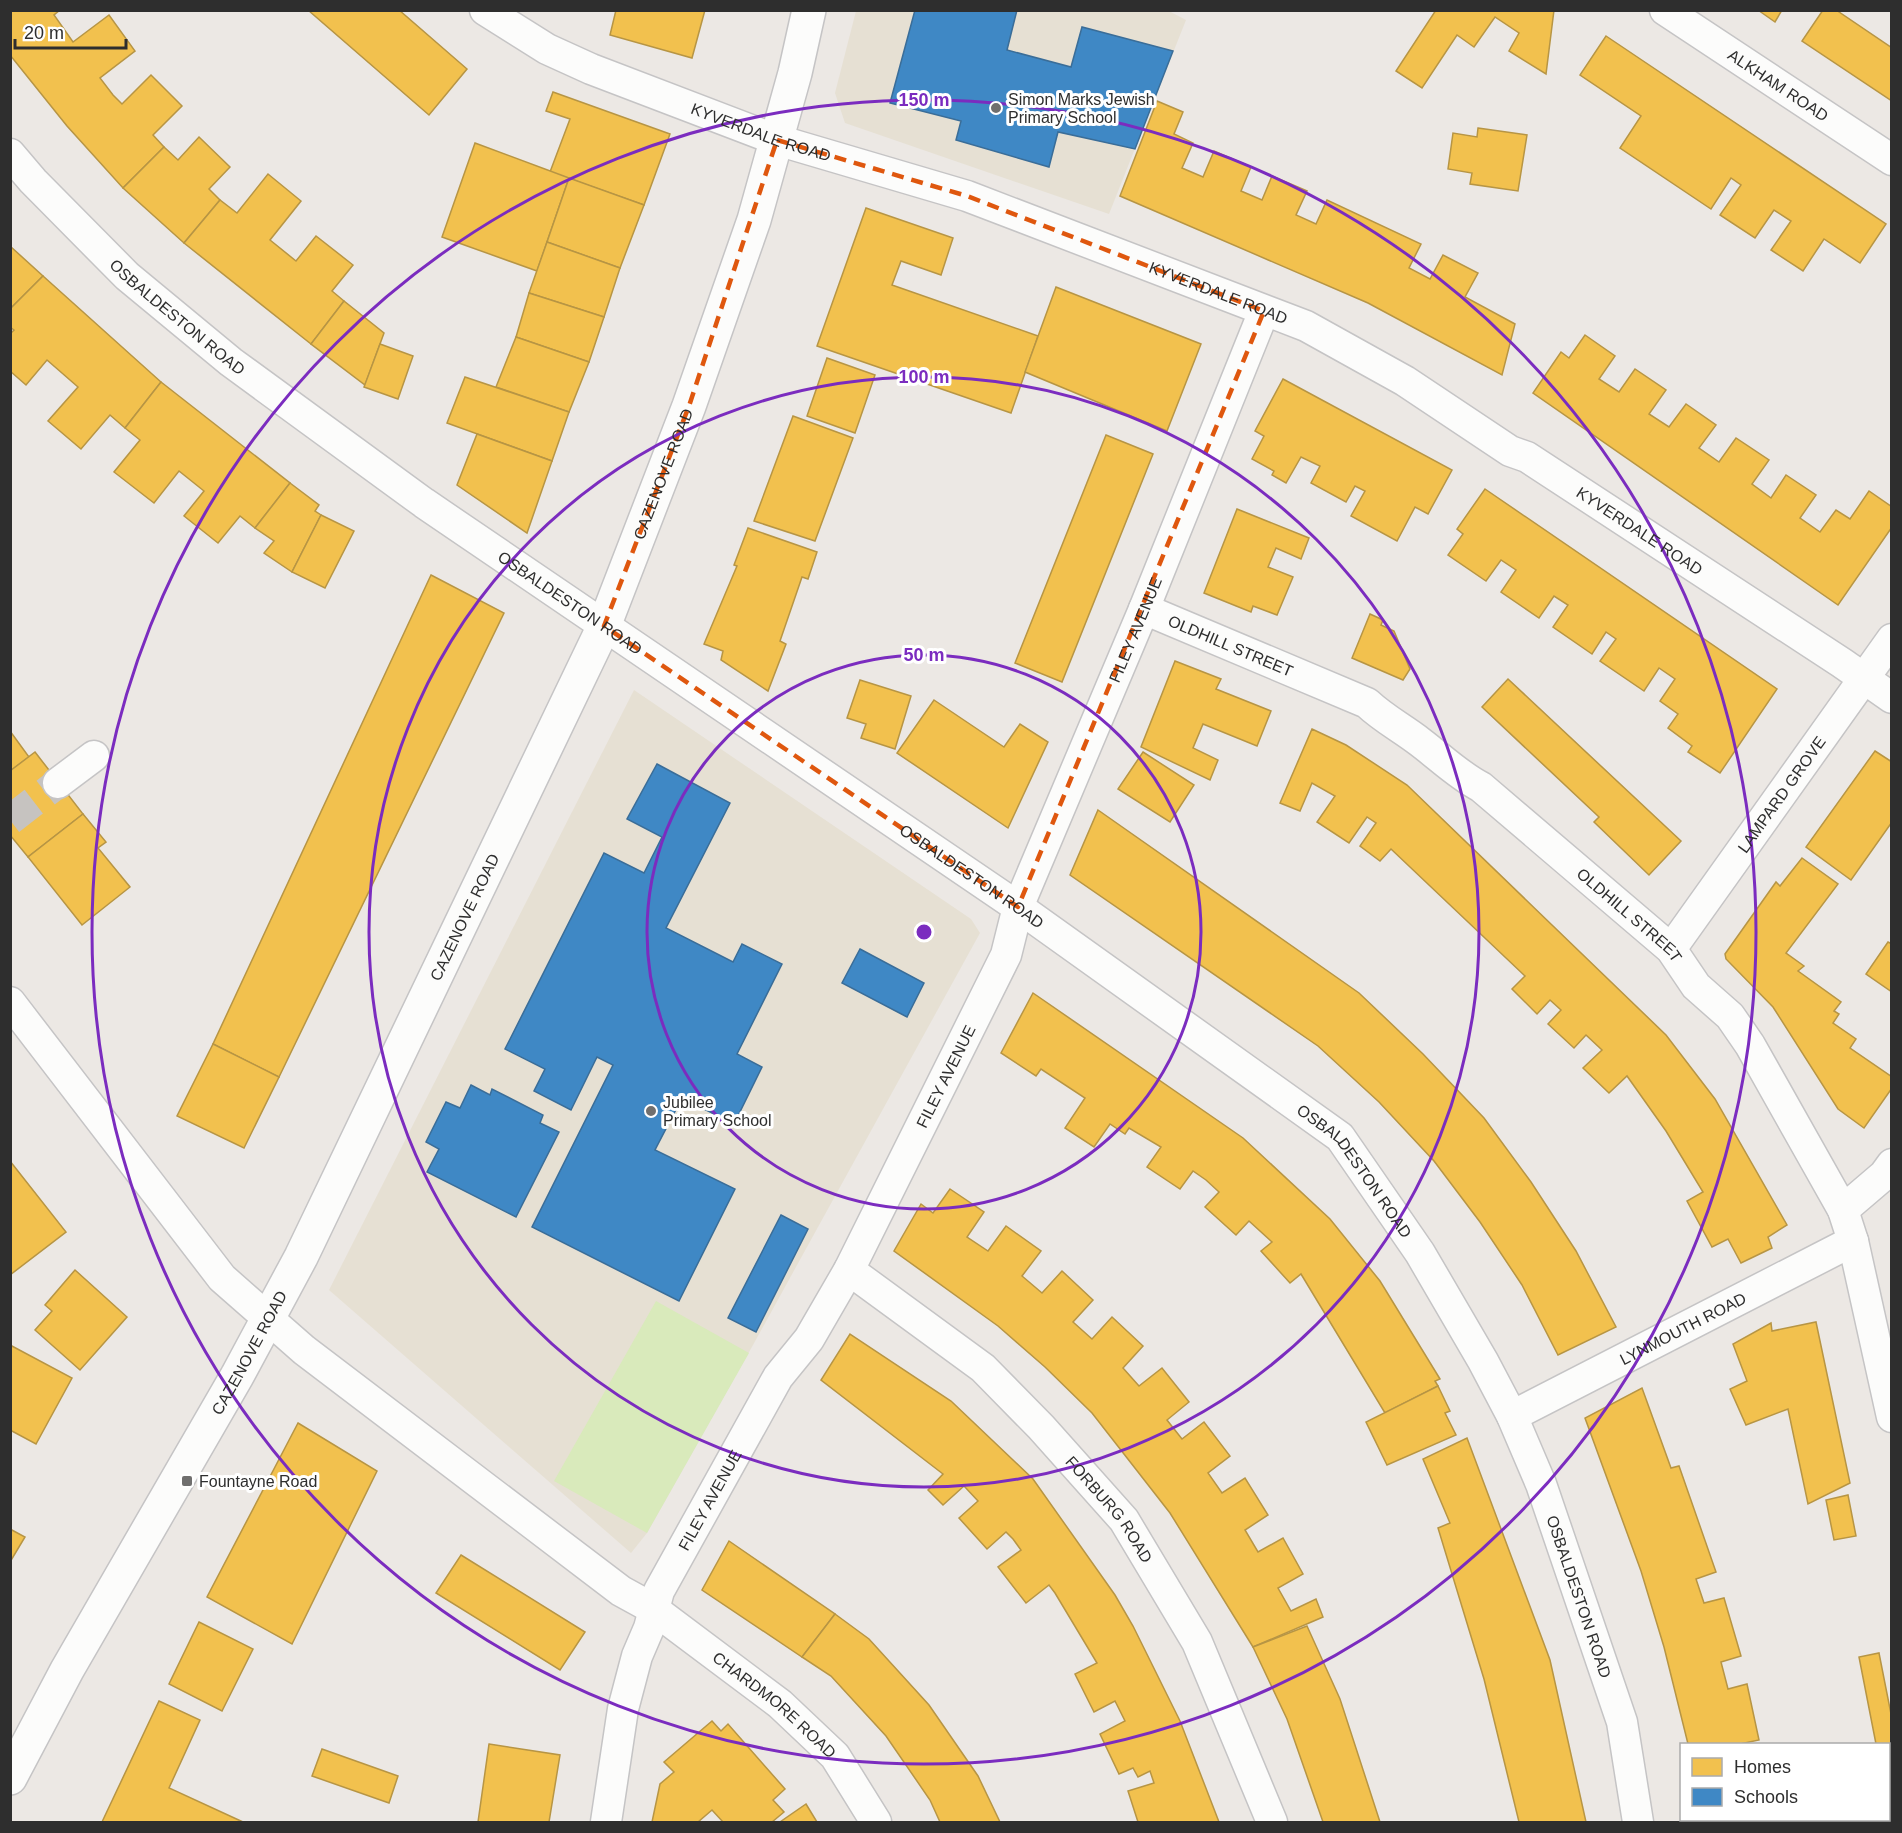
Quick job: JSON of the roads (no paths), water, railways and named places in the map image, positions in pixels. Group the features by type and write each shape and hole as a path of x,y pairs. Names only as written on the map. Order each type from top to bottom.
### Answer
{"street":[{"name":"KYVERDALE ROAD","path":"485,10 547,49 591,69 777,140 967,196 1306,326 1405,381 1510,451 1527,457 1892,699"},
{"name":"CAZENOVE ROAD","path":"10,1778 67,1670 268,1319 301,1257 604,626 689,406 754,220 777,140 809,10"},
{"name":"ALKHAM ROAD","path":"1665,10 1892,160"},
{"name":"OSBALDESTON ROAD","path":"10,154 33,181 127,276 231,362 424,503 1018,907 1340,1137 1420,1253 1483,1360 1512,1416 1541,1484 1622,1722 1638,1822"},
{"name":"FILEY AVENUE","path":"606,1822 623,1709 637,1656 649,1628 658,1590 778,1377 809,1339 849,1270 1006,955 1018,907 1144,609 1264,311"},
{"name":"OLDHILL STREET","path":"1144,609 1367,703 1384,719 1416,739 1465,778 1481,787 1671,949 1696,986 1730,1016 1750,1045 1843,1210 1853,1241 1892,1417"},
{"name":"LAMPARD GROVE","path":"1671,949 1892,639"},
{"path":"58,783 94,756"},
{"path":"10,1002 222,1278 304,1350 621,1591 652,1608"},
{"path":"1843,1210 1884,1175 1892,1164"},
{"name":"LYNMOUTH ROAD","path":"1512,1416 1853,1241"},
{"name":"FORBURG ROAD","path":"849,1270 983,1368 1041,1427 1124,1520 1197,1642 1272,1822"},
{"name":"CHARDMORE ROAD","path":"652,1608 780,1704 835,1756 876,1822"}],"tunnel":[{"path":"10,820 58,783"}],"place":[{"name":"Simon Marks Jewish Primary School","path":"996,108"},
{"name":"Jubilee Primary School","path":"651,1111"},
{"name":"Fountayne Road","path":"187,1481"}]}
